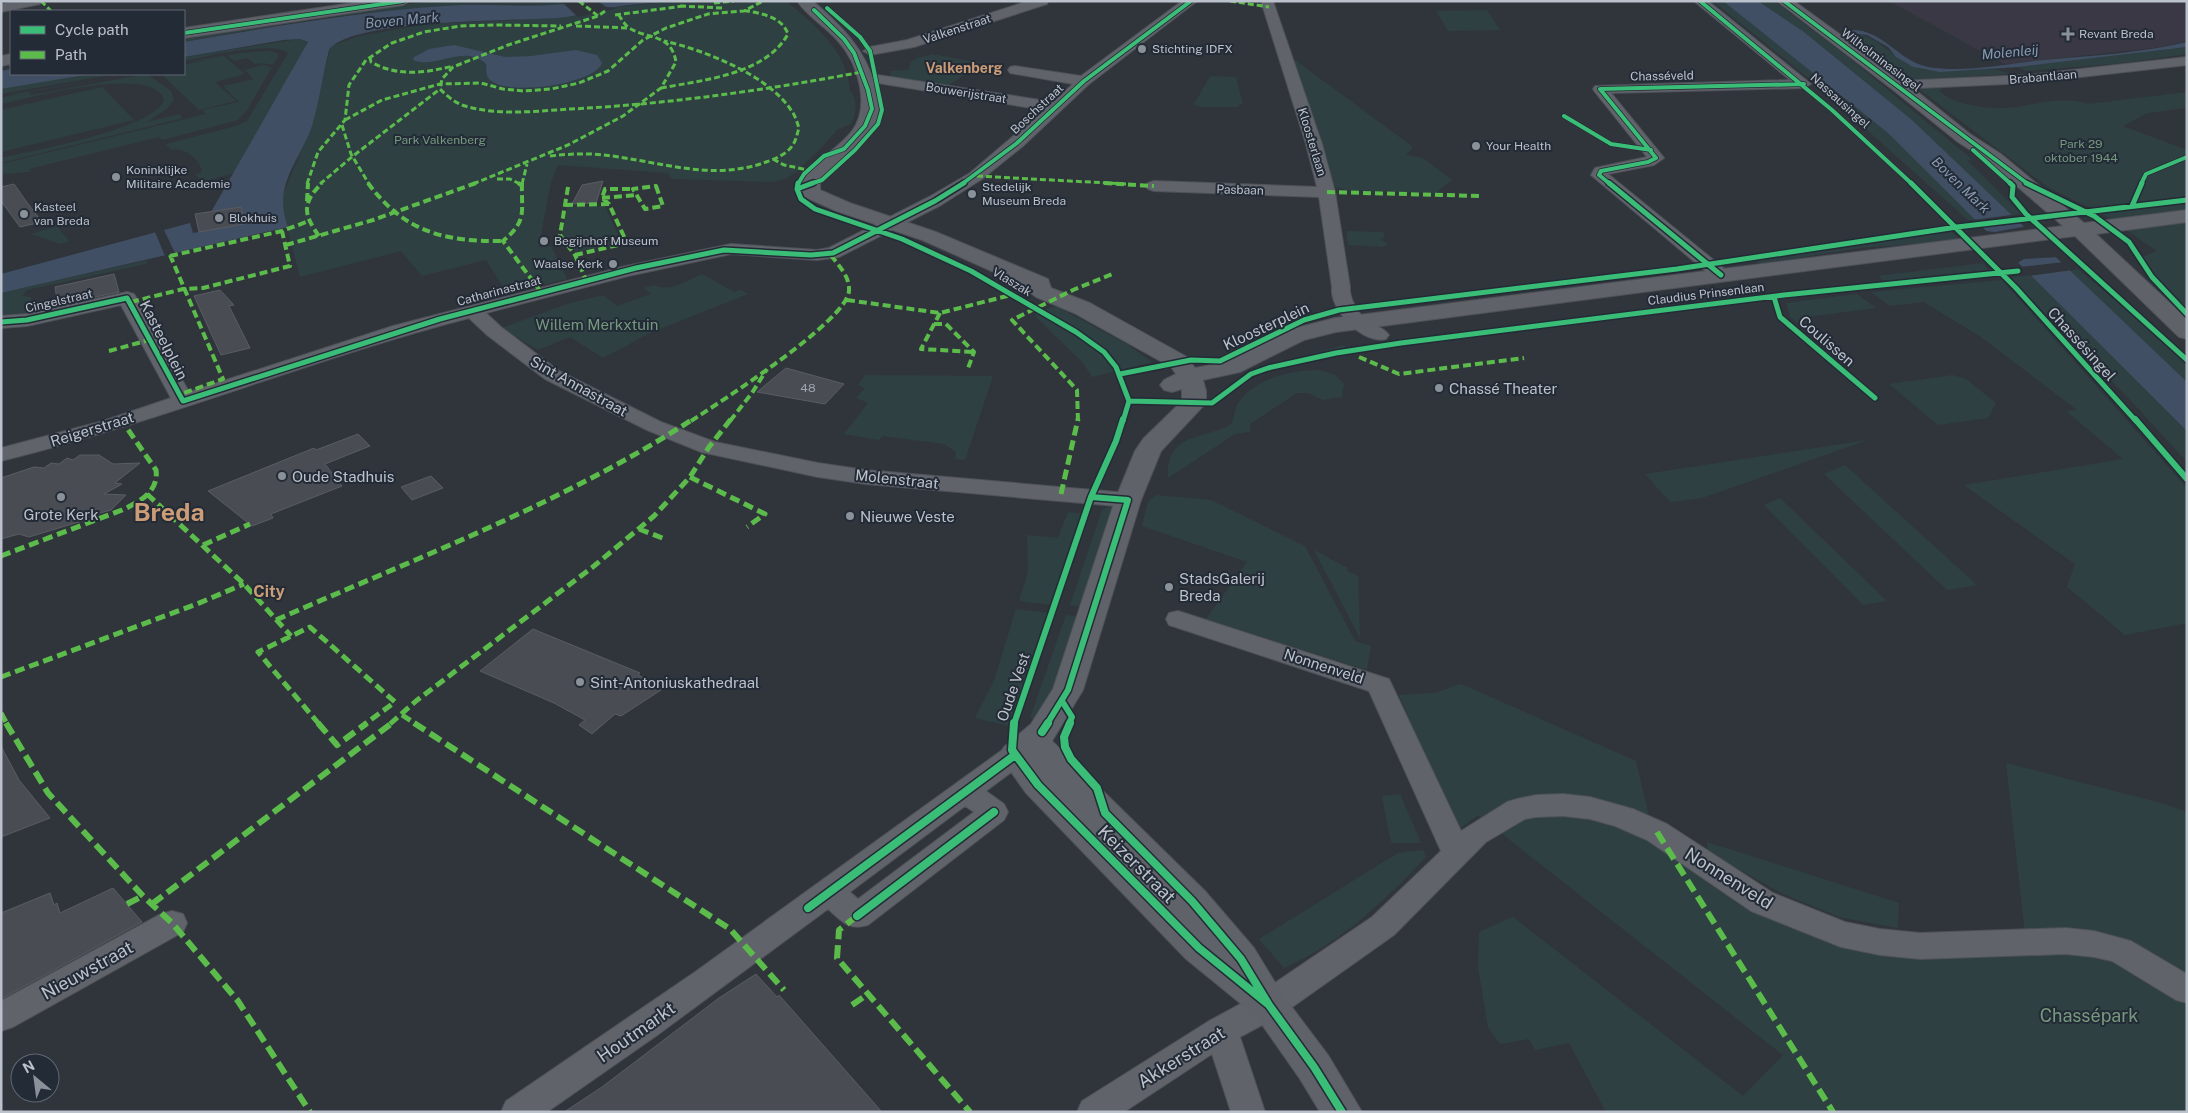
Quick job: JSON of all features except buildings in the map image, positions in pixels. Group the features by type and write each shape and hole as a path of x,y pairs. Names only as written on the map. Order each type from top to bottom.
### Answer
{"street":[{"path":"1,8 35,1"},
{"path":"804,1 844,39 854,53 868,90 872,109 868,121 860,132 812,179 809,185 810,190 823,198"},
{"path":"818,1 860,36 870,51 878,79 882,106 878,124 855,150 821,182 823,198"},
{"name":"Valkenstraat","path":"870,51 909,44 1042,1"},
{"path":"1166,1 1188,3"},
{"name":"Kloosterlaan","path":"1267,1 1314,144 1327,192 1341,287 1340,295 1370,326"},
{"name":"Nassausingel","path":"1700,1 1804,84"},
{"name":"Wilhelminasingel","path":"1784,1 1898,85 1964,138 1980,158 2187,351"},
{"path":"185,33 359,3 397,2"},
{"name":"Boschstraat","path":"830,254 892,223 976,176 1017,143 1084,81 1136,40 1188,3"},
{"path":"854,53 870,51"},
{"name":"Brabantlaan","path":"1898,85 2028,79 2187,61"},
{"path":"1015,70 1084,81"},
{"name":"Bouwerijstraat","path":"878,79 1055,107"},
{"name":"Chasséveld","path":"1729,281 1599,174 1601,170 1646,163 1656,158 1600,89 1804,84"},
{"name":"Pasbaan","path":"1154,186 1327,192"},
{"name":"Vlaszak","path":"823,198 929,236 1076,300 1082,308 1153,349 1170,374 1186,383"},
{"name":"Claudius Prinsenlaan","path":"2068,238 2187,216"},
{"name":"Claudius Prinsenlaan","path":"1370,326 2068,238 2187,230"},
{"name":"Wilhelminasingel","path":"2068,238 2187,332"},
{"name":"Catharinastraat","path":"182,401 326,353 472,310 715,251 741,249 830,254"},
{"name":"Cingelstraat","path":"1,322 27,320 121,298"},
{"name":"Kasteelplein","path":"121,298 129,299 182,401"},
{"name":"Sint Annastraat","path":"472,310 502,338 552,375 654,426 671,431"},
{"name":"Kloosterplein","path":"1186,383 1216,383 1262,362 1370,326"},
{"path":"1024,748 1050,721 1068,690 1128,500 1152,444 1194,403 1186,383"},
{"name":"Reigerstraat","path":"1,455 110,425 182,401"},
{"name":"Molenstraat","path":"671,431 709,447 856,476 1128,500"},
{"name":"Nonnenveld","path":"1178,619 1380,685 1456,852"},
{"name":"Houtmarkt","path":"518,1112 590,1065 751,950 1024,748"},
{"name":"Keizerstraat","path":"1024,748 1038,785 1199,948 1269,1005 1314,1067 1342,1112"},
{"name":"Nonnenveld","path":"1269,1005 1383,926 1476,834 1518,810 1563,805 1590,808 1624,817 1657,832 1762,902 1841,934 1880,942 1920,946 2066,941 2094,944 2120,950 2187,990"},
{"name":"Nieuwstraat","path":"1,1017 172,923"},
{"name":"Akkerstraat","path":"1094,1112 1221,1031 1269,1005"},
{"path":"1221,1031 1248,1112"}],"shaded area":[{"name":"Revant Breda","path":"1902,1 2187,1 2187,41 2154,48 2004,64 1893,3"}],"green space":[{"path":"436,1 560,1 566,5 474,4 396,10 312,19 185,42 185,36 330,13"},
{"name":"Park Valkenberg","path":"676,1 786,1 828,40 837,52 848,77 850,92 852,92 855,100 855,112 851,124 837,130 796,172 785,179 772,182 671,179 668,173 558,165 551,182 539,247 551,246 567,279 507,293 486,260 422,276 401,251 300,277 284,215 282,197 311,128 331,46 359,36 428,24 557,18 609,8"},
{"path":"1713,1 1723,1 1888,133 1976,220 1968,220 1812,81"},
{"path":"1758,1 1774,1 1849,58 1973,160 1968,161 2021,214 2011,215 1912,120 1804,32"},
{"path":"1487,10 1500,30 1448,31 1436,11"},
{"path":"1846,33 1869,38 1901,60 1921,69 1943,71 1990,69 2009,74 1913,80 1899,76"},
{"path":"299,39 308,43 234,173 202,182 195,174 202,172 195,159 181,150 171,150 166,144 236,126 247,121 288,53 280,49 268,48 238,51 185,61 185,57"},
{"path":"2187,47 2187,54 2123,63 2025,71 2018,67"},
{"path":"270,51 279,54 273,65 255,64 247,58 234,61 227,55"},
{"path":"932,54 981,63 945,88 892,80 890,71 909,70 914,60"},
{"path":"226,55 224,56 245,74 215,82 236,101 199,110 162,75 185,75 185,65 210,59 185,63"},
{"path":"1291,57 1413,147 1406,155 1423,158 1452,180 1435,193 1346,190 1331,185"},
{"path":"262,65 272,67 247,110 238,120 162,140 159,137 29,169 31,172 3,174 1,164 206,114 202,110 239,102 223,86 254,79 245,70"},
{"path":"85,75 109,75 1,94 1,89"},
{"path":"124,75 29,92 31,95 148,75 171,91 174,99 168,108 147,122 179,114 183,118 1,163 1,158 64,144 118,129 157,110 164,99 155,89 137,84 88,86 1,104 1,98 21,93 1,96"},
{"path":"1210,76 1236,77 1243,104 1239,105 1239,107 1201,107 1194,104"},
{"path":"102,87 134,120 1,152 1,110"},
{"name":"Park 29 oktober 1944","path":"1925,88 1942,88 1939,91 1958,102 2000,108 2061,100 2088,104 2187,92 2187,108 2147,113 2123,126 2187,150 2187,310 2155,277 2142,257 2157,251 2094,208 2048,187 1920,90"},
{"path":"605,206 621,242 576,252 562,234 567,207"},
{"path":"57,226 69,241 60,244 31,234"},
{"path":"1950,230 1960,240 1860,248 1761,264 1756,260"},
{"path":"1346,231 1383,232 1385,236 1380,239 1388,244 1383,247 1348,245"},
{"path":"148,260 146,264 27,290 22,296 31,297 31,303 46,299 47,312 1,318 1,293"},
{"path":"1983,263 1990,272 1885,282 1878,276"},
{"path":"2078,269 2145,326 2187,365 2187,382 2069,271"},
{"name":"Willem Merkxtuin","path":"702,274 734,292 740,290 748,294 650,333 603,358 570,337 538,350 502,328 567,304 603,295 617,306 651,294 644,288 654,285 666,288 672,287"},
{"path":"2031,275 2187,431 2187,462 2134,404 2010,278"},
{"path":"2002,280 2187,488 2187,623 2125,635 2067,587 2075,564 1964,485 2123,459 2066,411 2077,410 1981,337 1924,302 1890,306 1871,292"},
{"path":"1857,294 1876,308 1806,317 1821,330 1809,332 1790,317 1786,303"},
{"path":"1051,307 1057,307 1125,343 1152,362 1092,377 1083,363 1034,315"},
{"path":"1344,345 1348,350 1271,365"},
{"path":"1320,370 1335,375 1344,384 1342,397 1323,400 1308,393 1297,393 1250,424 1250,432 1235,434 1168,478 1169,463 1179,445 1197,436 1230,425 1238,403 1254,387 1286,374"},
{"path":"865,375 993,376 965,460 955,459 956,452 944,444 883,436 879,440 844,434 868,403 856,398 865,388 858,385"},
{"path":"1953,375 1966,379 1996,403 1988,418 1938,425 1889,384"},
{"path":"1868,440 1702,498 1670,502 1645,474"},
{"path":"1845,465 1977,585 1947,590 1824,474"},
{"path":"1156,495 1211,500 1305,546 1355,641 1371,646 1367,670 1206,619 1247,562 1142,526 1148,502"},
{"path":"1780,498 1887,601 1863,605 1764,505"},
{"path":"1110,506 1112,517 1083,607 1070,605 1102,510"},
{"path":"1068,512 1083,514 1052,605 1019,601 1028,572 1027,535 1058,538"},
{"path":"1314,550 1348,568 1347,571 1358,576 1360,638"},
{"path":"1016,609 1049,613 1009,726 975,718 994,681"},
{"path":"1066,615 1080,617 1059,684 1036,719 1030,718"},
{"name":"Chassépark","path":"1461,684 1636,761 1650,821 1731,876 1845,929 2026,942 2006,763 2165,804 2187,812 2187,1112 1606,1112 1569,1043 1535,1050 1529,1039 1500,1044 1488,1027 1478,967 1479,932 1513,917 1743,1096 1783,1055 1478,815 1457,831 1399,695 1435,693"},
{"path":"1400,794 1421,843 1391,843 1382,796"},
{"path":"1707,842 1899,903 1898,928 1839,917 1783,894 1708,852"},
{"path":"1423,850 1426,857 1378,905 1361,920 1305,958 1284,968 1259,939 1398,853"}],"water":[{"name":"Boven Mark","path":"588,1 676,1 617,7 562,17 472,21 400,27 368,32 343,40 329,50 312,126 285,186 283,199 288,227 1,293 1,274 190,223 193,233 243,224 241,207 211,212 308,42 300,39 283,40 185,57 185,42 378,12 462,5 570,4"},
{"name":"Boven Mark","path":"1723,1 1758,1 1804,32 1912,120 2187,382 2187,431 1888,133"},
{"path":"1856,30 1868,33 1917,63 1942,69 1985,67 2115,54 2187,42 2187,47 2018,67 1940,72 1913,67 1896,57 1888,47 1867,35 1843,31"},
{"path":"454,45 505,57 531,56 576,50 597,55 602,63 595,71 583,77 548,86 529,88 498,84 489,79 486,64 478,58 459,56 431,62 413,60 414,57 429,49"},
{"path":"10,69 10,75 85,75 1,89 1,71"}],"pier":[{"path":"576,1 598,1 606,7 618,8 578,17 564,4 559,4"},
{"path":"2015,215 2022,222 1980,227 1973,220"},
{"path":"2027,226 2059,257 2024,259 2016,264 1984,231 1995,232"},
{"path":"164,230 175,253 165,256 155,232"},
{"path":"2064,262 2073,270 2028,276 2020,267"}],"marked path":[{"path":"41,1 50,10"},
{"path":"579,1 598,16"},
{"path":"714,3 734,1"},
{"path":"345,120 382,100 440,84 481,83 503,89 524,91 551,89 579,83 608,71 643,40 666,28 708,14 744,11 763,1"},
{"path":"1230,1 1269,7"},
{"path":"680,6 724,8"},
{"path":"615,15 684,6"},
{"path":"661,88 733,72 769,57 781,46 788,34 782,23 769,16 741,10"},
{"path":"605,11 598,16 508,45 453,67 442,79 440,89 458,103 476,109 512,111 560,110 636,105 711,97 787,86 862,72"},
{"path":"286,245 373,220 504,173 568,145 623,116 661,88 676,62 675,54 666,42 628,27 618,14"},
{"path":"307,201 307,184 314,160 328,138 345,120 349,85 366,60 392,43 424,32 460,26 561,26"},
{"path":"576,26 629,28"},
{"path":"550,156 597,154 701,171 720,171 761,164 774,159 790,149 799,128 792,111 776,94 728,64 702,52 664,41"},
{"path":"370,57 371,62 380,67 400,72 432,71 453,66"},
{"path":"319,236 311,224 306,209 308,200 313,192 338,167 440,89"},
{"path":"342,125 351,154 364,178 380,199 398,216 420,229 445,237 473,241 503,241"},
{"path":"773,159 784,165 808,170"},
{"path":"527,164 523,175 523,213 521,222 515,231 503,241 541,292"},
{"path":"977,176 1154,186"},
{"path":"497,179 510,179 521,185"},
{"path":"575,255 627,243 609,204 602,198 605,189 633,189 645,209 663,206 656,186 633,189"},
{"path":"568,187 560,235 575,255 586,280"},
{"path":"1327,192 1481,196"},
{"path":"602,198 636,195"},
{"path":"565,205 609,204"},
{"path":"170,256 282,231 309,221"},
{"path":"131,302 183,289 203,288 290,266 282,231"},
{"path":"276,620 551,497 618,463 683,426 746,385 830,320 845,303 848,297 849,285 841,269 830,254"},
{"path":"170,255 223,379 178,395"},
{"path":"1061,494 1079,417 1077,390 1012,320 1073,290 1115,273"},
{"path":"847,300 940,313 1011,295"},
{"path":"940,313 921,349 974,352"},
{"path":"934,324 946,324 974,352 967,371"},
{"path":"109,351 149,340"},
{"path":"1359,357 1399,374 1524,358"},
{"path":"152,904 402,715 416,701 594,566 654,516 690,477 709,447 752,393 767,369"},
{"path":"1,556 122,510 141,500 152,490 157,477 156,470 122,421"},
{"path":"690,477 765,514 747,527"},
{"path":"147,494 244,584 291,636"},
{"path":"203,545 250,524"},
{"path":"639,529 665,539"},
{"path":"1,677 197,604 244,584"},
{"path":"310,627 395,702 337,745 258,652 310,627"},
{"path":"1,713 35,774 48,793 143,896 172,923 238,1001 310,1112"},
{"path":"402,715 730,929 784,990"},
{"path":"1657,832 1833,1112"},
{"path":"127,904 143,896"},
{"path":"857,916 839,930 837,958 970,1112"},
{"path":"852,1005 868,994"}],"cycle path":[{"path":"185,33 403,1"},
{"path":"1,322 27,320 127,298 183,401 375,338 505,301 636,268 724,250 756,250 811,255 833,253 935,201 976,176 1017,143 1084,81 1136,40 1191,1"},
{"name":"Chassésingel","path":"1700,1 1767,54 1832,110 1956,227 2074,351 2187,479"},
{"path":"1784,1 2030,186 2094,216 2129,242 2152,277 2187,314"},
{"path":"797,189 822,180 855,150 878,124 882,110 880,92 870,51 860,37 827,8"},
{"name":"Oude Vest","path":"814,10 844,39 854,53 868,90 872,109 865,126 844,149 824,156 804,174 799,181 797,189 801,199 815,209 902,239 971,271 1076,332 1104,352 1116,367 1129,401 1116,441 1091,497 1012,729 1012,750 1038,785 1199,948 1269,1005"},
{"path":"1721,275 1599,175 1601,171 1648,162 1656,158 1600,89 1804,84"},
{"path":"1564,116 1611,144 1651,150"},
{"path":"1973,150 2013,186 2012,197 2026,214 2187,360"},
{"path":"2132,206 2146,174 2187,157"},
{"path":"1120,374 1191,360 1220,361 1304,320 1339,310 1677,269 1957,227 2187,200"},
{"path":"1129,401 1212,403 1251,374 1268,368 1336,353 1401,343 1784,295 2018,271"},
{"name":"Coulissen","path":"1774,297 1780,317 1875,398"},
{"path":"1042,732 1068,690 1128,500 1091,497"},
{"path":"1062,701 1072,717 1064,737 1065,747 1071,759 1097,788 1105,813 1192,901 1241,959 1269,1005 1314,1067 1342,1112"},
{"path":"808,908 1015,755"},
{"path":"857,916 994,812"}],"place":[{"name":"Revant Breda","path":"2068,34"},
{"name":"Stichting IDFX","path":"1142,49"},
{"name":"Your Health","path":"1476,146"},
{"name":"Koninklijke Militaire Academie","path":"116,177"},
{"name":"Stedelijk Museum Breda","path":"972,194"},
{"name":"Kasteel van Breda","path":"24,214"},
{"name":"Blokhuis","path":"219,218"},
{"name":"Begijnhof Museum","path":"544,241"},
{"name":"Waalse Kerk","path":"613,264"},
{"name":"Chassé Theater","path":"1439,388"},
{"name":"Oude Stadhuis","path":"282,476"},
{"name":"Grote Kerk","path":"61,497"},
{"name":"Nieuwe Veste","path":"850,516"},
{"name":"StadsGalerij Breda","path":"1169,587"},
{"name":"Sint-Antoniuskathedraal","path":"580,682"}],"district":[{"name":"Valkenberg","path":"964,68"},
{"name":"Breda","path":"169,512"},
{"name":"City","path":"269,591"}],"water label":[{"name":"Molenleij","path":"2010,52"}]}
